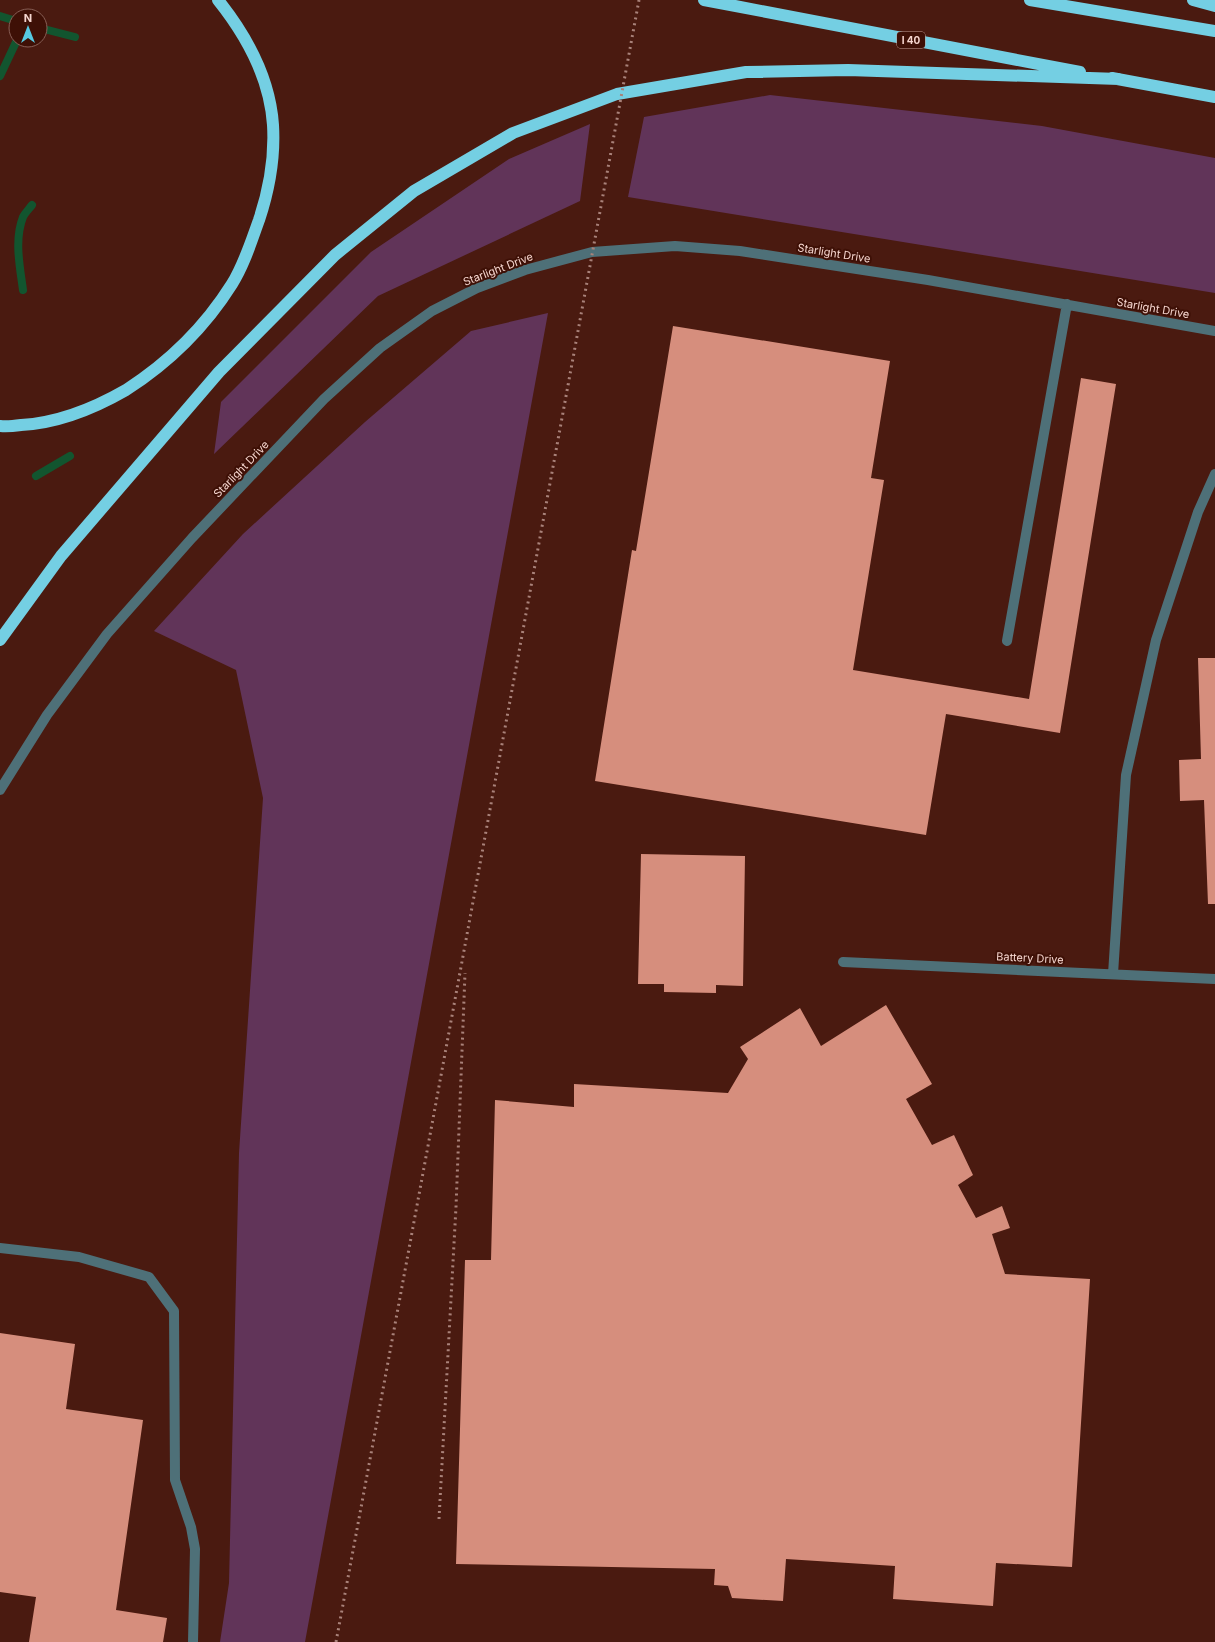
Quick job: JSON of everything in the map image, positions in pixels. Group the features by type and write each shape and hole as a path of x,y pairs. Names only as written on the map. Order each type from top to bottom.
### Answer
{"highway":[{"path":"0,426 38,424 76,415 121,393 146,377 176,352 211,315 232,283 249,249 265,200 272,163 273,125 266,88 252,52 233,19 218,0"},
{"name":"I 40","path":"704,0 1215,97"},
{"path":"1030,0 1215,31"},
{"path":"1193,0 1215,6"},
{"path":"0,640 61,556 219,372 335,255 414,191 513,133 617,94 746,72 848,70 1119,79"}],"street":[{"name":"Starlight Drive","path":"0,790 47,715 107,634 208,521 324,399 380,348 432,311 477,288 525,270 592,252 675,246 740,251 928,280 1215,331"},
{"path":"1007,641 1067,304"},
{"path":"1113,974 1126,775 1156,640 1198,512 1215,474"},
{"name":"Battery Drive","path":"843,962 1215,979"},
{"path":"0,1248 78,1257 149,1277 174,1310 175,1480 191,1527 195,1549 193,1642"}],"shaded area":[{"path":"770,95 1042,126 1215,158 1215,293 628,197 644,117"},
{"path":"590,124 580,201 378,296 214,454 221,402 371,252 509,159"},
{"path":"548,313 305,1642 220,1642 229,1583 239,1153 263,798 236,670 154,631 243,534 365,422 471,331"}],"building":[{"path":"673,326 890,361 871,478 884,480 853,670 1029,699 1081,378 1116,384 1060,733 946,714 926,835 595,781 632,550 636,551"},
{"path":"1198,658 1215,658 1215,904 1208,904 1204,800 1180,801 1179,760 1201,759"},
{"path":"641,854 745,856 743,986 716,985 716,993 664,992 664,984 638,984"},
{"path":"886,1005 932,1084 906,1099 932,1145 954,1135 973,1175 958,1185 976,1218 1002,1206 1010,1228 992,1234 1005,1274 1090,1279 1072,1567 996,1563 993,1606 893,1599 895,1566 786,1559 783,1601 732,1598 728,1586 714,1585 715,1569 456,1564 465,1260 491,1260 495,1100 574,1107 574,1084 728,1093 748,1059 740,1047 800,1008 821,1046"},
{"path":"0,1333 75,1344 66,1409 143,1420 116,1610 167,1618 163,1642 29,1642 36,1597 0,1592"}],"waterway":[{"path":"0,16 8,18"},
{"path":"48,30 75,37"},
{"path":"0,76 13,48"},
{"path":"23,290 18,244 20,226 23,217 32,205"},
{"path":"36,476 70,456"}],"railway":[{"path":"336,1642 639,0"},
{"path":"439,1519 456,1207 465,973"}]}
